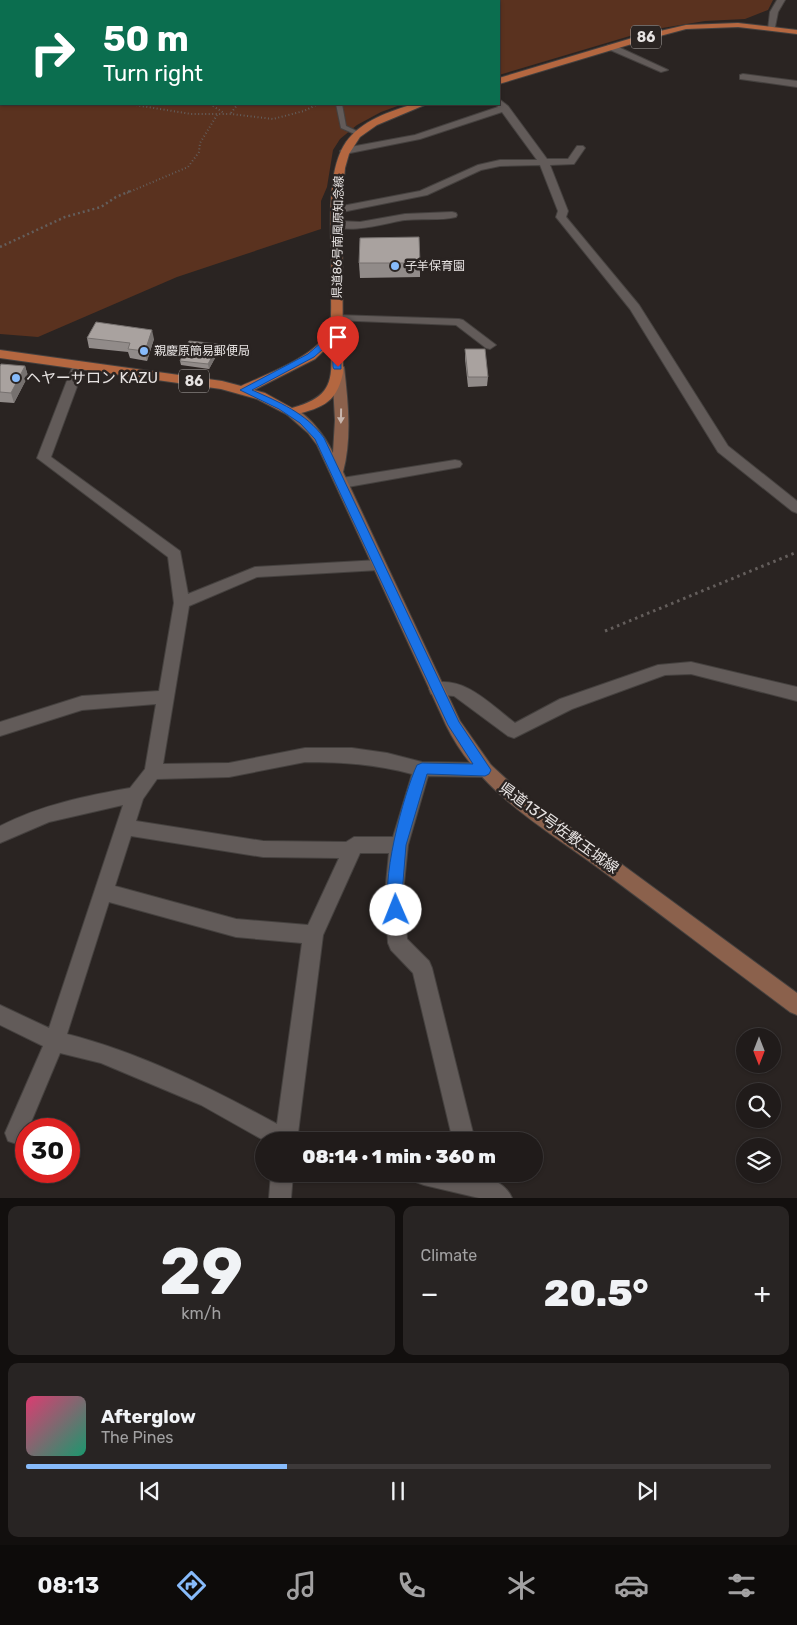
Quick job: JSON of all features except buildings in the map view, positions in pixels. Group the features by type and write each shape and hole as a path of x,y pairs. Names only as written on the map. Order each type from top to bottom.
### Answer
{"main road":[{"name":"86","path":"500,81 611,47 686,28 738,25 771,27 797,32"},
{"name":"県道86号南風原知念線","path":"290,412 325,400 330,393 338,367 336,323 339,171 345,151 359,134 390,115 420,105"},
{"path":"244,390 311,356 326,343 336,323"},
{"name":"86","path":"0,354 207,383 244,390 273,401 290,412"},
{"path":"338,367 342,417 339,478"},
{"name":"県道137号佐敷玉城線","path":"290,412 303,421 316,434 339,478 454,725 468,748 485,770 521,804 588,850 797,1005"}],"street":[{"path":"771,27 774,12 781,0"},
{"path":"611,47 664,70"},
{"path":"743,77 797,84"},
{"path":"345,151 417,137 502,105 544,162 563,211 561,216 635,307 723,448 797,508"},
{"path":"338,210 423,193 478,168 500,164 572,162 580,148"},
{"path":"338,224 360,225 405,217 452,215"},
{"path":"336,323 458,322 490,345"},
{"path":"22,1118 55,1041 135,795 153,772 182,603 175,555 44,458 80,365"},
{"path":"339,478 456,464"},
{"path":"182,603 255,572 379,565"},
{"path":"437,689 457,689 514,731 566,704 664,669 691,668 797,694"},
{"path":"0,729 82,704 166,697"},
{"path":"153,772 229,770 314,755 352,755 387,760 422,769 485,770"},
{"path":"422,769 399,845 394,894 398,943 422,968 462,1132"},
{"path":"0,835 48,813 80,804 135,795"},
{"path":"125,827 262,848 352,850"},
{"path":"287,1132 313,935 354,845 399,845"},
{"path":"104,892 236,928 313,935"},
{"path":"0,1015 55,1041 102,1053 208,1098 270,1132"},
{"path":"280,1198 281,1182"},
{"path":"459,1182 489,1189"}],"lane":[{"path":"339,105 343,127 359,134"}],"path":[{"path":"135,105 192,114 231,114 273,119 304,111 316,105"},
{"path":"212,105 225,114"},
{"path":"231,114 237,105"},
{"path":"0,247 66,217 101,207 116,197 188,167 217,115"},
{"path":"605,631 797,552"}],"shaded area":[{"path":"500,0 773,0 768,10 745,19 705,21 650,30 500,75"},
{"path":"0,105 400,105 381,112 357,125 340,139 333,150 327,187 321,201 321,229 177,277 38,337 0,334"}],"place":[{"name":"子羊保育園","path":"395,266"},
{"name":"親慶原簡易郵便局","path":"144,351"},
{"name":"ヘヤーサロン KAZU","path":"16,378"}],"route":[{"path":"338,367 336,328 326,343 311,356 244,390 273,401 303,421 319,438 454,725 468,748 485,770 422,769 399,845 394,894 396,910"}]}
